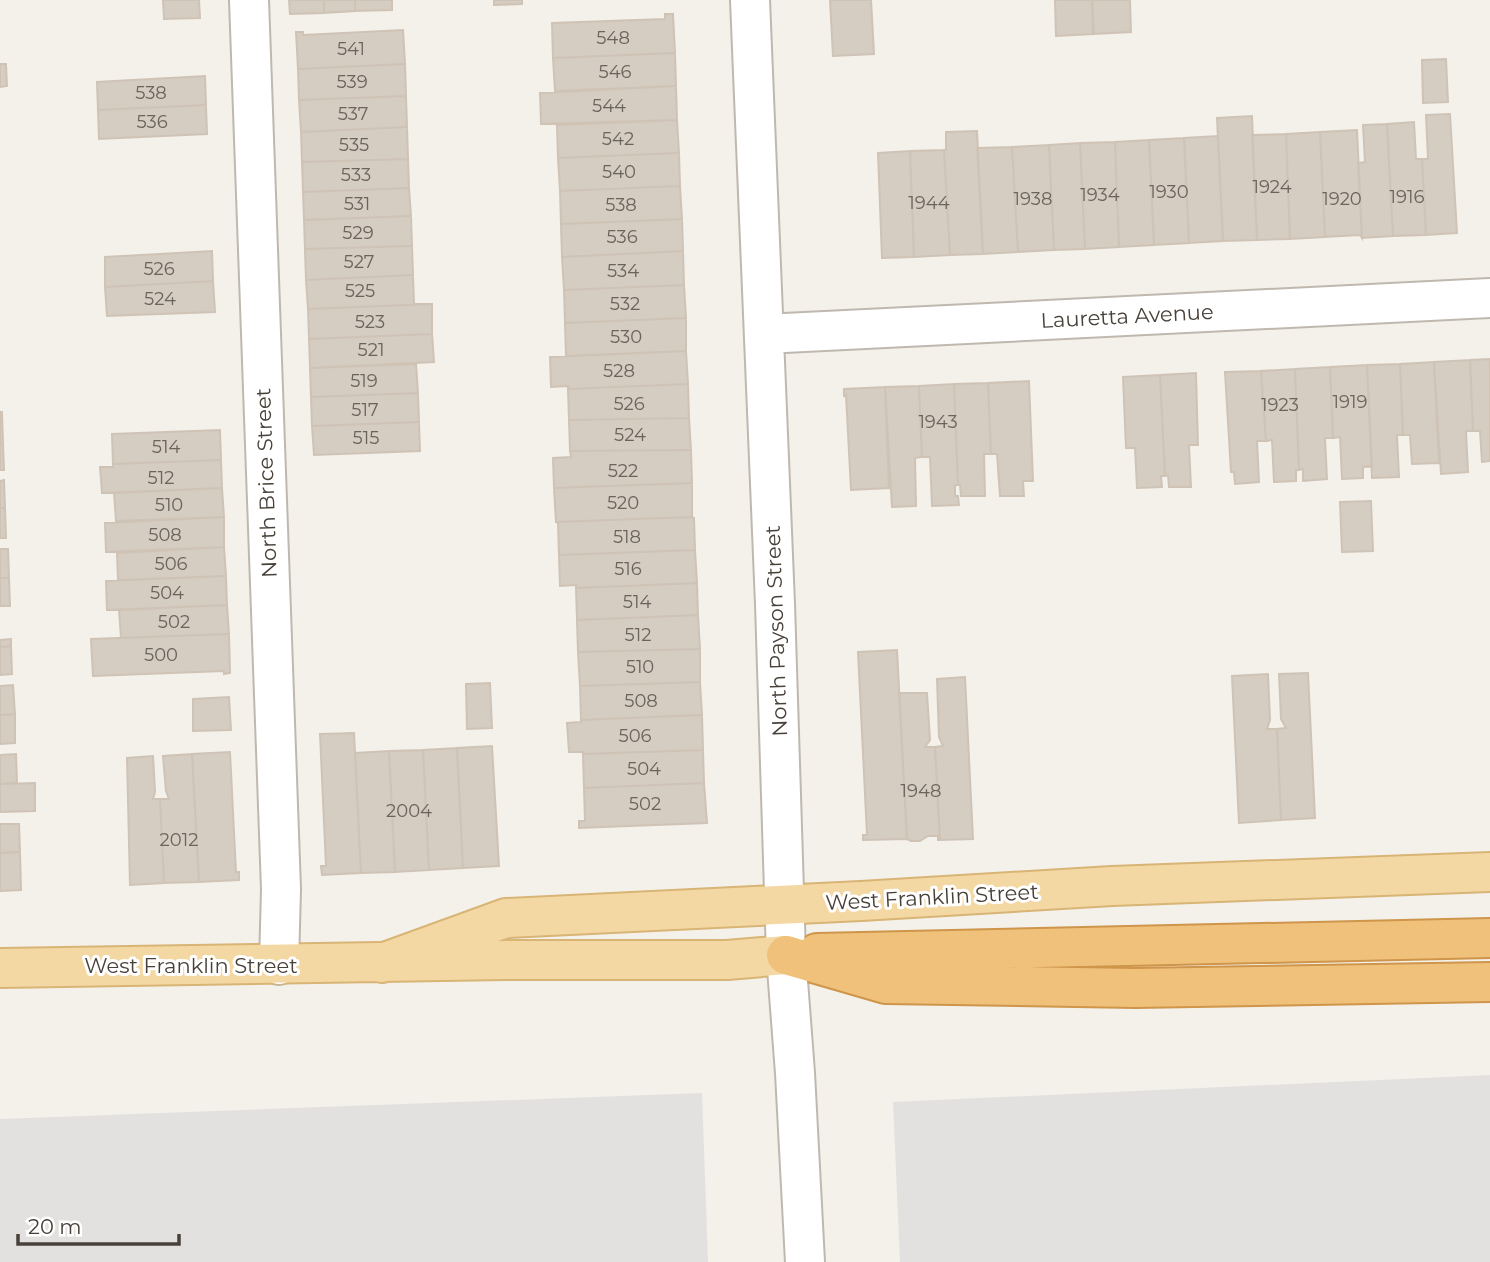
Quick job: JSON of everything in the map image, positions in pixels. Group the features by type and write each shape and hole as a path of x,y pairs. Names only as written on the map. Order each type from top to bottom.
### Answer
{"highway":[{"path":"786,955 1490,938"},
{"path":"786,955 886,984 1135,988 1490,982"}],"main road":[{"name":"West Franklin Street","path":"382,963 506,918 1112,886 1490,872"},
{"name":"West Franklin Street","path":"0,968 506,960 727,960 786,955"}],"street":[{"name":"North Brice Street","path":"249,0 281,889 279,965"},
{"name":"North Payson Street","path":"750,0 786,955 804,1262"},
{"name":"Lauretta Avenue","path":"764,334 1490,298"}],"shaded area":[{"path":"1490,1075 1490,1262 900,1262 893,1102"},
{"path":"702,1093 708,1262 0,1262 0,1119"}],"building":[{"path":"163,0 199,0 200,18 164,19"},
{"path":"289,0 324,0 324,13 290,14"},
{"path":"324,0 355,0 355,11 324,13"},
{"path":"355,0 392,0 392,10 355,11"},
{"path":"494,0 522,0 522,4 494,5"},
{"path":"830,0 871,0 874,54 833,56"},
{"path":"1055,0 1092,0 1093,34 1056,36"},
{"path":"1092,0 1130,0 1131,32 1094,34"},
{"path":"665,14 673,14 675,53 553,58 552,23 665,19"},
{"path":"403,30 405,64 298,69 296,32 303,32 303,35"},
{"path":"675,53 676,86 555,91 553,58"},
{"path":"1446,59 1448,102 1423,103 1422,60"},
{"path":"0,64 6,64 7,86 0,87"},
{"path":"405,64 406,96 299,100 298,69"},
{"path":"205,76 206,105 98,110 97,82"},
{"path":"676,86 677,120 541,124 540,93"},
{"path":"406,96 407,127 301,132 299,100"},
{"path":"206,105 207,134 99,139 98,110"},
{"path":"1450,114 1457,233 1426,235 1422,159 1428,159 1426,115"},
{"path":"1252,116 1257,240 1223,241 1217,118"},
{"path":"677,120 679,153 558,158 557,125"},
{"path":"1414,122 1416,159 1422,159 1426,235 1393,236 1387,124"},
{"path":"1387,124 1393,236 1362,238 1358,163 1365,162 1363,125"},
{"path":"407,127 408,159 302,162 301,132"},
{"path":"1357,130 1362,238 1360,235 1325,237 1320,132"},
{"path":"977,131 983,254 950,255 944,150 946,132"},
{"path":"1320,132 1325,237 1290,239 1286,134"},
{"path":"1286,134 1290,239 1257,240 1252,135"},
{"path":"1218,136 1223,241 1189,243 1184,138"},
{"path":"1184,138 1189,243 1154,245 1149,140"},
{"path":"1149,140 1154,245 1119,247 1115,142"},
{"path":"1115,142 1119,247 1085,249 1080,143"},
{"path":"1080,143 1085,249 1054,250 1049,145"},
{"path":"1049,145 1054,250 1018,252 1012,147"},
{"path":"1012,147 1018,252 983,254 977,148"},
{"path":"944,150 950,255 914,257 910,151"},
{"path":"910,151 914,257 882,258 878,153"},
{"path":"679,153 680,186 560,191 558,158"},
{"path":"408,159 409,188 303,192 302,162"},
{"path":"680,186 682,219 561,224 560,191"},
{"path":"409,188 411,216 304,220 303,192"},
{"path":"411,216 412,246 305,249 304,220"},
{"path":"682,219 683,251 562,257 561,224"},
{"path":"412,246 413,275 306,280 305,249"},
{"path":"212,251 213,281 105,287 105,257"},
{"path":"683,251 684,285 564,290 562,257"},
{"path":"413,275 414,304 432,304 308,309 306,280"},
{"path":"213,281 215,312 107,316 105,287"},
{"path":"684,285 686,318 565,323 564,290"},
{"path":"432,304 432,334 309,339 308,309"},
{"path":"686,318 686,351 566,356 565,323"},
{"path":"432,334 434,362 310,368 309,339"},
{"path":"686,351 688,384 568,389 568,386 551,387 550,357"},
{"path":"1490,359 1490,461 1482,462 1480,431 1473,431 1470,360"},
{"path":"1470,360 1473,431 1466,431 1468,472 1441,474 1434,362"},
{"path":"1434,362 1439,463 1412,464 1410,435 1403,435 1400,364"},
{"path":"416,364 418,393 311,397 310,368"},
{"path":"1400,364 1403,435 1397,435 1399,477 1372,478 1367,365"},
{"path":"1367,365 1372,466 1363,467 1363,478 1342,479 1340,437 1333,438 1330,367"},
{"path":"1330,367 1333,438 1325,438 1327,479 1303,481 1303,469 1299,470 1295,369"},
{"path":"1295,369 1299,470 1296,470 1296,481 1274,482 1272,440 1266,441 1261,371"},
{"path":"1261,371 1266,441 1257,441 1259,482 1235,484 1234,472 1231,472 1225,372"},
{"path":"1196,373 1198,445 1189,445 1191,487 1169,487 1168,475 1165,476 1160,375"},
{"path":"1160,375 1165,476 1161,476 1162,487 1137,488 1135,448 1126,448 1123,377"},
{"path":"1029,381 1033,481 1023,481 1024,496 1000,496 997,454 991,454 988,383"},
{"path":"988,383 991,454 984,454 985,496 961,496 958,485 954,384"},
{"path":"688,384 689,418 569,420 568,389"},
{"path":"954,384 958,485 955,485 955,496 958,496 959,505 932,506 930,457 922,457 919,386"},
{"path":"919,386 922,457 915,458 916,506 892,507 885,387"},
{"path":"885,387 889,488 851,490 844,389"},
{"path":"418,393 419,422 312,426 311,397"},
{"path":"2,412 3,444 0,444"},
{"path":"689,418 691,450 570,451 569,420"},
{"path":"419,422 420,451 314,455 312,426"},
{"path":"220,430 221,460 113,464 112,434"},
{"path":"0,444 3,444 4,470 0,470"},
{"path":"691,450 692,483 554,488 553,458 571,457 570,451"},
{"path":"221,460 222,488 102,493 100,467 113,467 113,464"},
{"path":"4,480 5,508 0,508 0,481"},
{"path":"692,483 692,517 556,522 554,488"},
{"path":"222,488 224,517 116,521 114,493"},
{"path":"1371,501 1373,551 1342,552 1340,502"},
{"path":"0,508 5,508 6,538 0,538"},
{"path":"224,517 224,547 106,552 105,523"},
{"path":"692,517 695,550 559,555 556,522"},
{"path":"224,547 226,576 118,580 117,553"},
{"path":"0,549 8,549 9,578 0,578"},
{"path":"695,550 697,583 576,588 576,585 560,586 559,555"},
{"path":"226,576 227,605 107,610 106,581"},
{"path":"0,578 9,578 10,606 0,606"},
{"path":"697,583 698,615 577,620 576,588"},
{"path":"227,605 229,634 121,638 119,610"},
{"path":"698,615 700,649 578,652 577,620"},
{"path":"229,634 230,673 224,674 224,671 93,676 91,639"},
{"path":"11,639 11,646 0,647 0,640"},
{"path":"11,646 12,674 0,675 0,647"},
{"path":"700,649 700,682 580,686 578,652"},
{"path":"897,650 907,839 863,840 863,835 867,835 858,652"},
{"path":"1308,673 1315,818 1281,820 1277,729 1286,728 1281,719 1279,674"},
{"path":"1268,674 1270,720 1267,729 1277,729 1281,820 1239,823 1232,676"},
{"path":"965,677 973,839 940,840 935,747 943,746 939,737 937,679"},
{"path":"700,682 702,715 581,720 580,686"},
{"path":"490,683 492,728 467,729 466,684"},
{"path":"13,685 15,714 0,715 0,686"},
{"path":"899,693 927,693 930,740 925,747 935,747 940,840 938,836 928,836 920,841 907,839"},
{"path":"229,697 231,730 193,731 193,699"},
{"path":"15,714 15,743 0,744 0,715"},
{"path":"702,715 703,750 583,754 569,752 567,723 581,720"},
{"path":"354,733 361,873 322,875 321,866 326,866 320,734"},
{"path":"492,746 499,866 463,868 457,748"},
{"path":"457,748 463,868 429,870 423,750"},
{"path":"423,750 429,870 395,872 389,751"},
{"path":"703,750 704,783 584,788 583,754"},
{"path":"389,751 395,872 361,873 355,753"},
{"path":"230,752 236,872 239,872 239,880 199,882 192,754"},
{"path":"16,754 17,783 0,784 0,755"},
{"path":"192,754 199,882 164,883 160,799 169,799 163,756"},
{"path":"153,756 153,799 160,799 164,883 130,885 127,758"},
{"path":"35,783 35,811 0,812 0,784"},
{"path":"704,783 707,823 579,828 579,821 585,821 584,788"},
{"path":"0,824 19,824 20,852 0,853"},
{"path":"20,852 21,890 0,891 0,853"}]}
